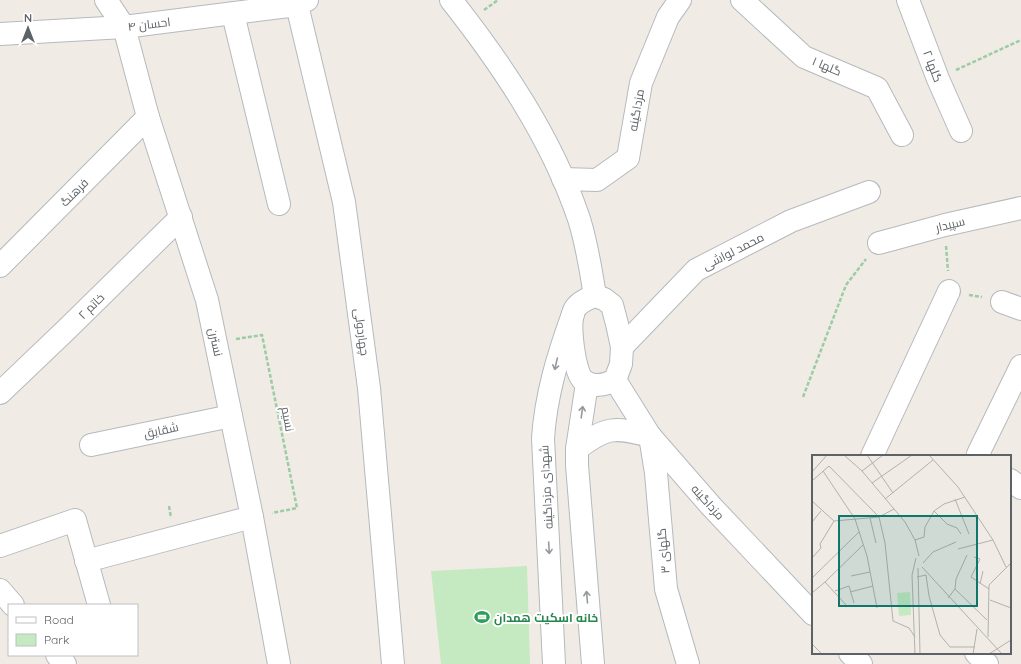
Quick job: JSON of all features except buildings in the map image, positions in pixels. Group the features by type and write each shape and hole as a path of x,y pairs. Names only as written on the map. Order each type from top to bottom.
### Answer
{"street":[{"name":"نسترن","path":"106,0 124,27 148,117 207,300 252,517 279,664"},
{"path":"451,0 489,48 533,120 563,179 584,236 596,296"},
{"name":"مزداگینه","path":"563,179 597,180 628,158 641,83 668,17 680,0"},
{"name":"گلها ۱","path":"742,0 804,57 877,88 902,135"},
{"name":"گلها ۲","path":"908,0 938,79 961,131"},
{"name":"احسان ۴","path":"0,34 124,27 233,14 298,2"},
{"name":"چهاردولی","path":"298,2 344,202 369,388 393,664"},
{"path":"233,14 279,204"},
{"name":"فرهنگ","path":"0,266 148,117"},
{"name":"محمد لواشی","path":"622,347 696,270 791,222 869,192"},
{"name":"سپیدار","path":"879,243 945,225 1021,208"},
{"name":"خاتم ۲","path":"0,393 181,217"},
{"path":"872,455 948,291"},
{"path":"596,296 604,298 612,305 622,347 621,364 615,380 601,384 587,383 581,379 574,357 572,332 573,314 583,300 596,296"},
{"name":"شهدای مزداگینه","path":"554,664 543,438 545,409 554,371 573,314"},
{"path":"979,455 978,454 1021,366"},
{"name":"مزداگینه","path":"615,380 650,436 711,506 810,606"},
{"path":"587,383 577,449 577,465 594,664"},
{"name":"شقایق","path":"91,445 231,416"},
{"path":"577,449 596,434 615,429 650,436"},
{"name":"گلهای ۳","path":"650,436 656,473 666,589 688,664"},
{"path":"1011,481 1021,488"},
{"path":"86,561 252,517"},
{"path":"0,546 75,520 99,604"},
{"path":"0,590 12,604"},
{"path":"851,654 861,664"},
{"path":"977,654 987,664"},
{"path":"59,656 65,664"}],"path":[{"path":"938,79 1021,40"},
{"path":"945,225 948,291 1012,305"},
{"path":"803,397 846,285 879,243"},
{"name":"نسیم","path":"216,342 262,335 297,508 252,517"}],"green space":[{"name":"خانه اسكيت همدان","path":"527,566 530,664 441,664 431,571"}],"place":[{"name":"خانه اسكيت همدان","path":"482,617"}]}
